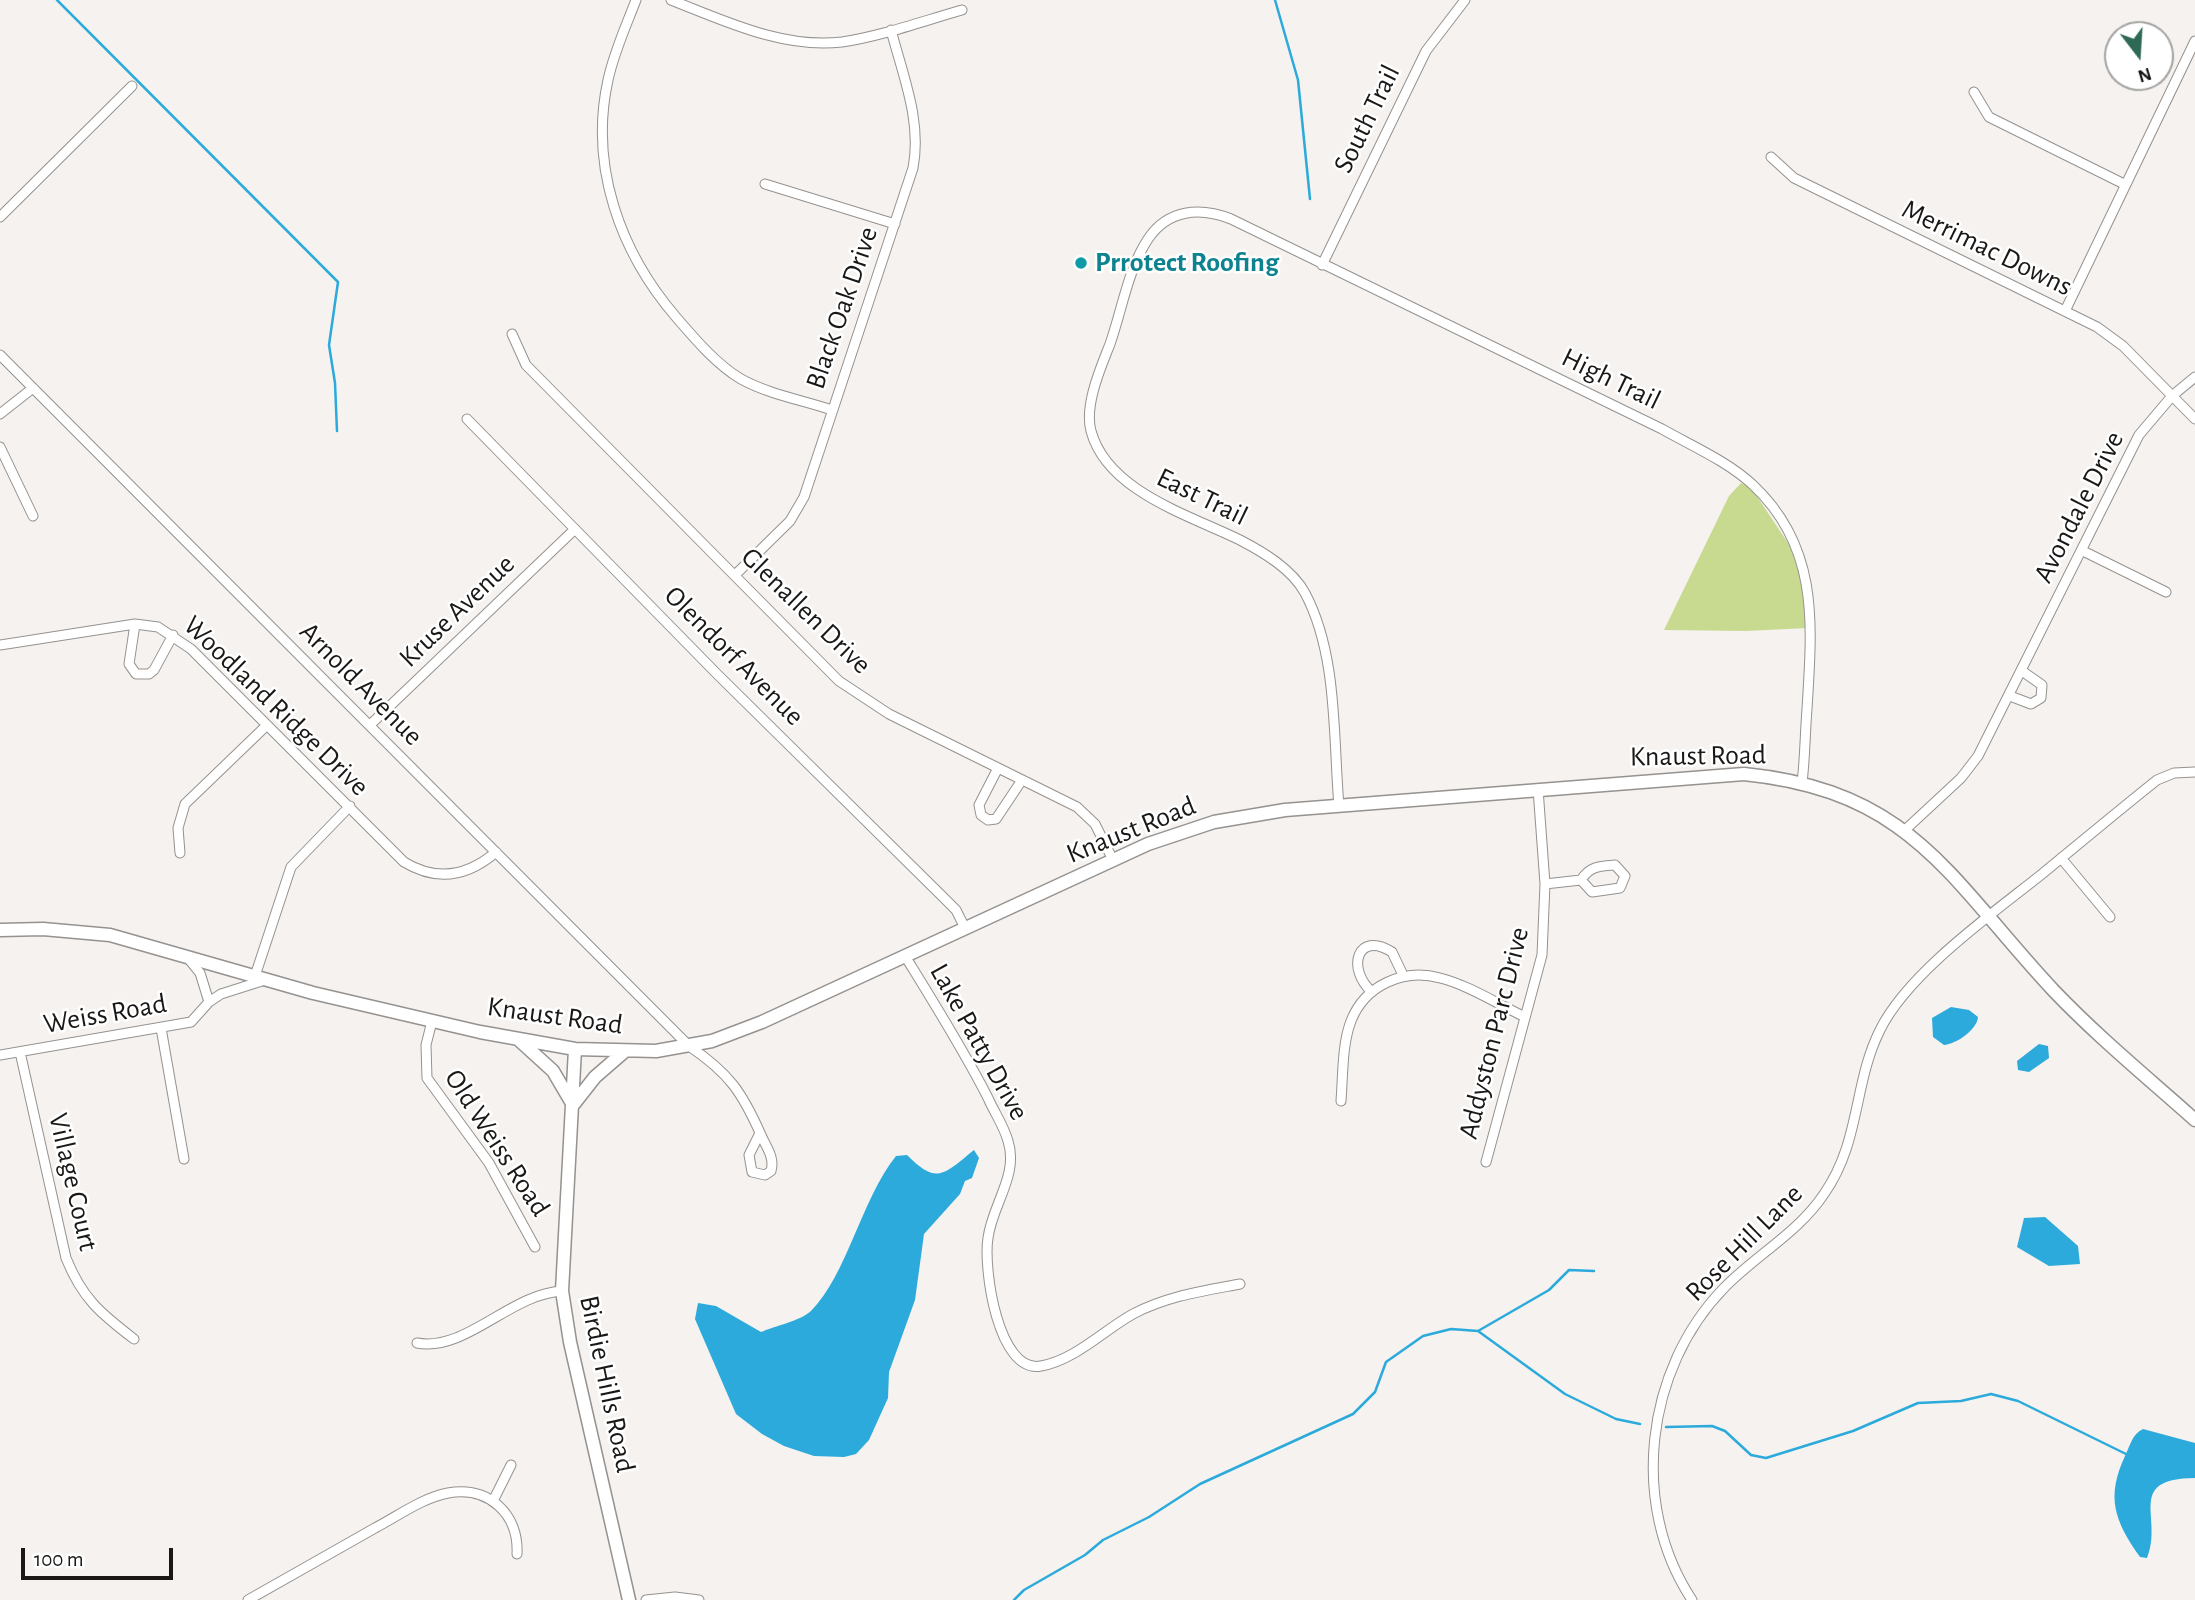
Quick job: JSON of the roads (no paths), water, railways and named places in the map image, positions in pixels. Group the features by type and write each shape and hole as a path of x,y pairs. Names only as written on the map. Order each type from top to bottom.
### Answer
{"main road":[{"name":"Knaust Road","path":"0,929 92,932 129,939 260,978 519,1040 575,1049 625,1051 689,1046 745,1029 1169,836 1238,817 1724,774 1763,776 1802,783 1850,800 1905,830 1941,861 2074,1012 2195,1120"},
{"path":"519,1040 552,1071 573,1105 594,1077 625,1051"},
{"name":"Birdie Hills Road","path":"575,1049 562,1291 570,1342 629,1600"}],"street":[{"path":"636,0 608,82 603,131 607,182 630,251 673,314 735,375 750,383 832,410"},
{"path":"671,0 737,26 783,38 842,42 962,10"},
{"name":"South Trail","path":"1322,265 1426,51 1465,0"},
{"name":"Black Oak Drive","path":"735,575 798,509 895,224 916,149 915,122 891,30"},
{"path":"2065,311 2195,41"},
{"path":"0,217 132,86"},
{"path":"1974,92 1989,117 2124,184"},
{"name":"Merrimac Downs","path":"1771,157 1794,178 2097,327 2123,346 2195,419"},
{"path":"765,184 895,224"},
{"name":"High Trail","path":"1157,227 1176,215 1197,210 1215,213 1662,429 1709,455 1753,485 1781,519 1801,556 1807,588 1811,621 1811,665 1802,783"},
{"name":"East Trail","path":"1157,227 1138,257 1094,384 1090,429 1101,452 1125,482 1256,549 1281,567 1303,590 1320,624 1326,659 1339,806"},
{"name":"Glenallen Drive","path":"512,334 526,365 839,681 889,714 1083,811 1095,824 1113,860"},
{"name":"Arnold Avenue","path":"0,355 689,1046 730,1080 749,1105 760,1133"},
{"name":"Avondale Drive","path":"1905,830 1970,769 2010,696 2140,435 2172,396 2195,377"},
{"path":"0,414 33,388"},
{"name":"Olendorf Avenue","path":"467,419 956,910 965,928"},
{"path":"0,447 33,516"},
{"name":"Kruse Avenue","path":"370,726 575,530"},
{"path":"2083,551 2166,592"},
{"path":"135,624 129,664 136,674 149,674 154,670 173,635"},
{"name":"Woodland Ridge Drive","path":"0,645 135,624 158,627 191,649 404,862 432,873 467,871 496,852"},
{"path":"2010,696 2031,704 2041,698 2042,685 2022,671"},
{"path":"180,853 178,828 185,804 266,726"},
{"path":"998,768 979,805 981,815 988,820 996,820 1023,780"},
{"name":"Rose Hill Lane","path":"1692,1600 1671,1558 1662,1532 1653,1473 1658,1420 1679,1354 1704,1312 1723,1289 1804,1220 1837,1173 1857,1118 1870,1058 1879,1031 1897,1002 1989,916 2157,780 2174,773 2195,772"},
{"name":"Addyston Parc Drive","path":"1486,1162 1523,1016 1542,955 1545,884 1538,789"},
{"path":"260,978 291,867 350,806"},
{"path":"2061,858 2110,916"},
{"path":"1545,884 1581,880 1596,866 1615,864 1625,876 1620,888 1611,892 1592,892 1581,880"},
{"path":"1372,992 1360,979 1356,969 1359,955 1364,948 1375,945 1392,952 1403,975"},
{"name":"Weiss Road","path":"186,955 200,974 209,1002"},
{"name":"Lake Patty Drive","path":"905,956 968,1058 1009,1142 1011,1163 1008,1179 988,1235 986,1252 988,1280 1007,1346 1017,1359 1028,1366 1040,1366 1060,1360 1106,1329 1166,1299 1240,1284"},
{"path":"1341,1101 1350,1023 1359,1006 1372,992 1403,975 1420,973 1443,978 1523,1016"},
{"name":"Weiss Road","path":"0,1055 191,1022 209,1002 260,978"},
{"name":"Old Weiss Road","path":"432,1021 426,1045 427,1077 489,1163 535,1247"},
{"path":"161,1028 184,1159"},
{"name":"Village Court","path":"20,1052 66,1258 77,1286 89,1302 134,1339"},
{"path":"417,1343 432,1346 448,1341 534,1296 562,1291"},
{"path":"492,1500 511,1465"},
{"path":"248,1600 433,1498 450,1493 470,1493 492,1500 511,1517 517,1530 517,1554"},
{"path":"646,1600 675,1597 699,1600"}],"water":[{"path":"1951,1007 1969,1010 1978,1017 1974,1027 1965,1036 1944,1045 1933,1037 1932,1018"},
{"path":"2039,1044 2048,1046 2049,1058 2029,1072 2018,1070 2017,1061"},
{"path":"974,1150 979,1158 972,1178 965,1181 960,1194 924,1234 915,1300 889,1372 888,1398 869,1440 856,1454 844,1457 814,1456 784,1446 762,1434 736,1414 695,1319 698,1303 716,1306 761,1332 806,1315 824,1296 835,1278 873,1194 896,1156 907,1155 926,1170 940,1173 955,1166"},
{"path":"2045,1217 2078,1246 2080,1264 2049,1266 2017,1247 2024,1218"},
{"path":"2143,1429 2195,1443 2195,1478 2173,1480 2160,1485 2153,1493 2151,1543 2147,1558 2140,1557 2124,1531 2119,1520 2115,1496 2119,1471 2125,1456 2134,1437"}],"waterway":[{"path":"57,0 338,282 329,345 335,383 337,431"},
{"path":"1275,0 1298,80 1310,199"},
{"path":"1478,1331 1549,1290 1569,1270 1594,1271"},
{"path":"1014,1600 1024,1590 1085,1555 1103,1540 1149,1517 1200,1484 1353,1414 1375,1392 1386,1362 1423,1336 1451,1329 1478,1331 1565,1394 1616,1419 1640,1424"},
{"path":"1666,1427 1712,1426 1725,1431 1751,1455 1766,1458 1853,1431 1918,1403 1961,1401 1991,1394 2018,1401 2126,1454"}],"place":[{"name":"Prrotect Roofing","path":"1081,263"}]}
